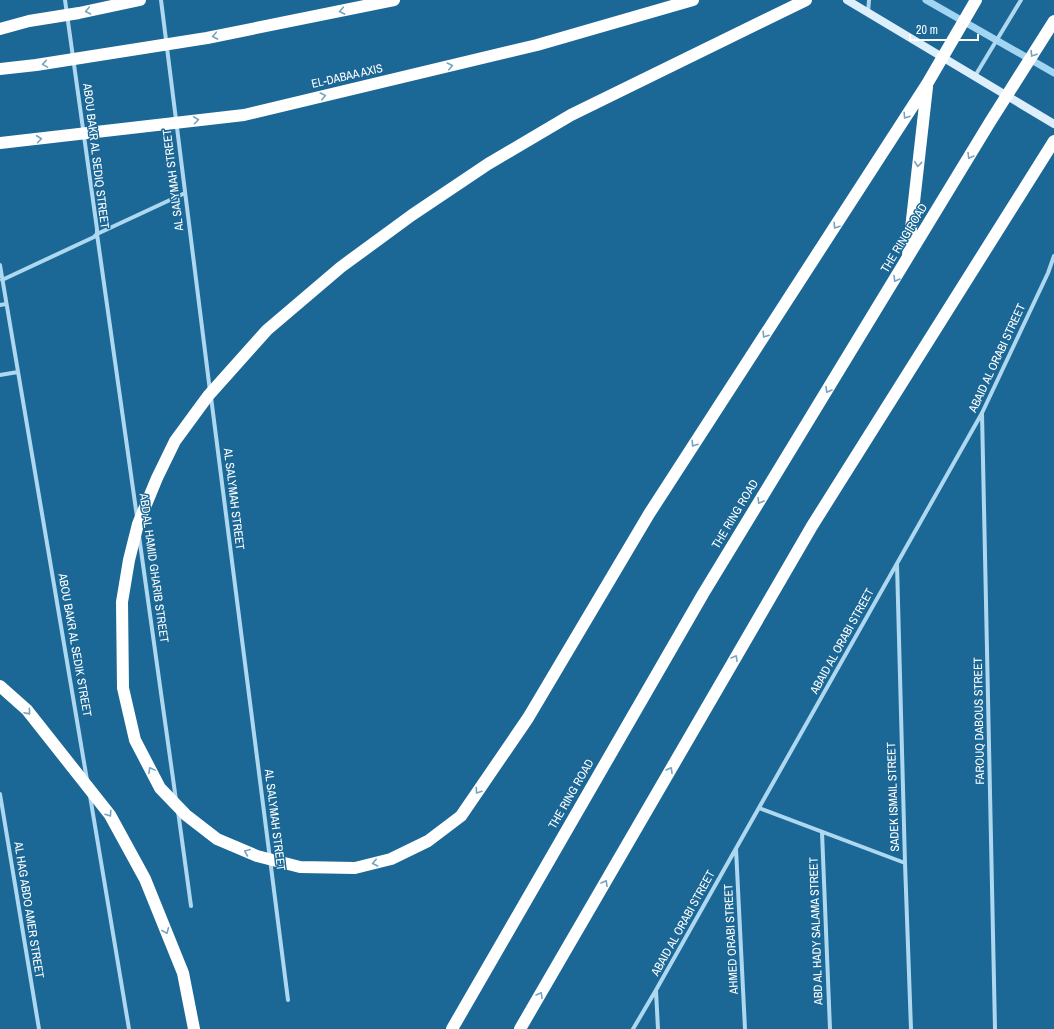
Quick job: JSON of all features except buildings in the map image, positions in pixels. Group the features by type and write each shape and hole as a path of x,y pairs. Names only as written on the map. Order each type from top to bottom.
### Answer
{"highway":[{"path":"0,29 29,20 140,0"},
{"path":"0,69 36,66 206,38 394,0"},
{"name":"EL-DABAA AXIS","path":"0,143 244,115 537,45 693,0"},
{"path":"806,0 570,115 488,164 412,215 341,267 267,330 208,396 175,441 157,478 138,524 129,560 122,602 122,688 135,740 160,788 186,815 217,839 257,856 300,867 355,868 391,859 428,842 461,816 528,718 649,514 927,84 976,0"},
{"name":"THE RING ROAD","path":"452,1029 703,594 990,122 1054,21"},
{"path":"908,259 927,84"},
{"path":"520,1029 812,526 1054,141"},
{"path":"0,686 27,710 110,815 145,879 183,973 194,1029"}],"main road":[{"path":"847,0 1054,124"}],"street":[{"name":"ABOU BAKR AL SEDIQ STREET","path":"2,280 94,237 97,234 65,0"},
{"name":"AL SALYMAH STREET","path":"161,0 288,1000"},
{"path":"868,13 869,0"},
{"path":"975,77 1022,0"},
{"path":"97,234 185,192"},
{"name":"ABD AL HAMID GHARIB STREET","path":"97,234 191,906"},
{"name":"ABAID AL ORABI STREET","path":"633,1029 982,413 1048,274 1054,256"},
{"name":"ABOU BAKR AL SEDIK STREET","path":"0,265 130,1029"},
{"path":"0,305 6,304"},
{"path":"0,375 18,372"},
{"name":"FAROUQ DABOUS STREET","path":"982,413 995,1029"},
{"name":"SADEK ISMAIL STREET","path":"897,564 911,1029"},
{"name":"AL HAG ABDO AMER STREET","path":"0,794 39,1029"},
{"path":"759,808 905,862"},
{"name":"ABD AL HADY SALAMA STREET","path":"822,832 830,1029"},
{"name":"AHMED ORABI STREET","path":"736,848 745,1029"},
{"path":"656,990 658,1029"}],"waterway":[{"path":"926,0 1054,73"}]}
